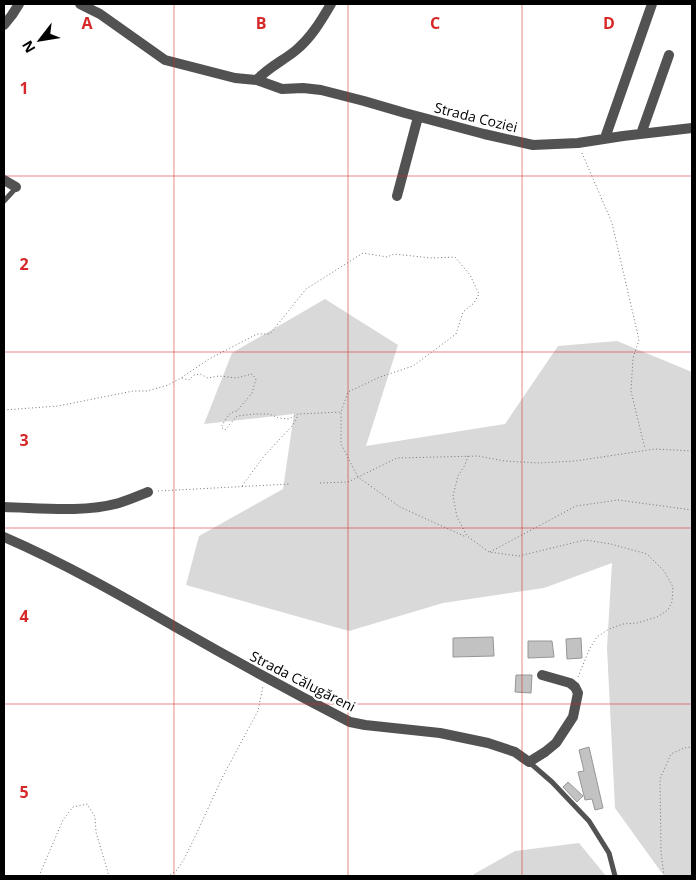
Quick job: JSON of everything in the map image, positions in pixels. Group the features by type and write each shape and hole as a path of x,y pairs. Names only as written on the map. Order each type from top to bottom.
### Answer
{"street":[{"path":"4,25 19,4"},
{"name":"Strada Coziei","path":"80,4 100,14 165,60 235,78 257,80 282,89 303,88 321,90 418,117 533,145 578,143 692,128"},
{"path":"257,80 297,50 315,30 331,4"},
{"path":"605,138 652,4"},
{"path":"641,134 669,55"},
{"path":"397,196 418,117"},
{"path":"4,180 16,187"},
{"path":"4,507 74,509 119,503 148,492"},
{"name":"Strada Călugăreni","path":"4,537 26,546 82,575 265,678 350,722 440,733 488,743 515,752 529,762"},
{"path":"529,762 556,743 573,717 578,693 570,683 542,675"}],"lane":[{"path":"4,201 16,187"},
{"name":"Strada Călugăreni","path":"529,762 552,782 589,821 609,853 614,876"}],"path":[{"path":"578,143 612,223 639,340 633,358 631,391 645,451"},
{"path":"4,410 58,406 133,391 147,391 168,385 209,359 257,334 270,334 306,289 363,253 387,257 394,254 431,258 455,257 470,275 479,294 474,303 463,312 456,334 413,366 380,377 348,392 341,412 341,444 358,477 400,507 468,537 489,552 519,556 585,540 611,544 646,554 664,571 672,588 672,602 668,610 657,617 609,629 598,637 590,648 578,677"},
{"path":"181,378 189,380 194,375 200,374 208,378 219,376 236,378 252,374 256,379 252,392 237,410 233,411 226,418 221,428 226,430 237,416 269,414 289,419 298,414 341,412"},
{"path":"241,487 264,456 293,425 298,414"},
{"path":"320,483 348,482 397,458 478,456 504,461 539,463 575,461 655,449 692,451"},
{"path":"468,456 458,476 453,496 457,517 468,537"},
{"path":"148,492 290,484"},
{"path":"489,552 576,506 618,500 692,510"},
{"path":"167,876 177,870 183,861 223,776 258,711 265,678"},
{"path":"664,876 661,852 660,779 671,754 684,748 692,747"},
{"path":"39,876 63,820 73,807 87,804 95,817 96,832 109,876"}],"shaded area":[{"path":"325,299 398,345 366,446 505,424 558,346 617,341 692,372 692,876 664,876 615,808 607,648 612,563 544,588 443,603 349,631 186,585 199,536 283,489 294,414 204,424 232,353"},
{"path":"579,843 606,876 473,876 515,851"}],"building":[{"path":"493,637 494,656 453,657 453,638"},
{"path":"581,638 582,658 567,659 566,639"},
{"path":"528,641 552,641 554,657 528,658"},
{"path":"516,675 532,675 531,693 515,692"},
{"path":"589,747 603,808 595,810 592,799 585,800 578,772 584,771 579,750"},
{"path":"568,782 583,796 577,802 563,787"}]}
